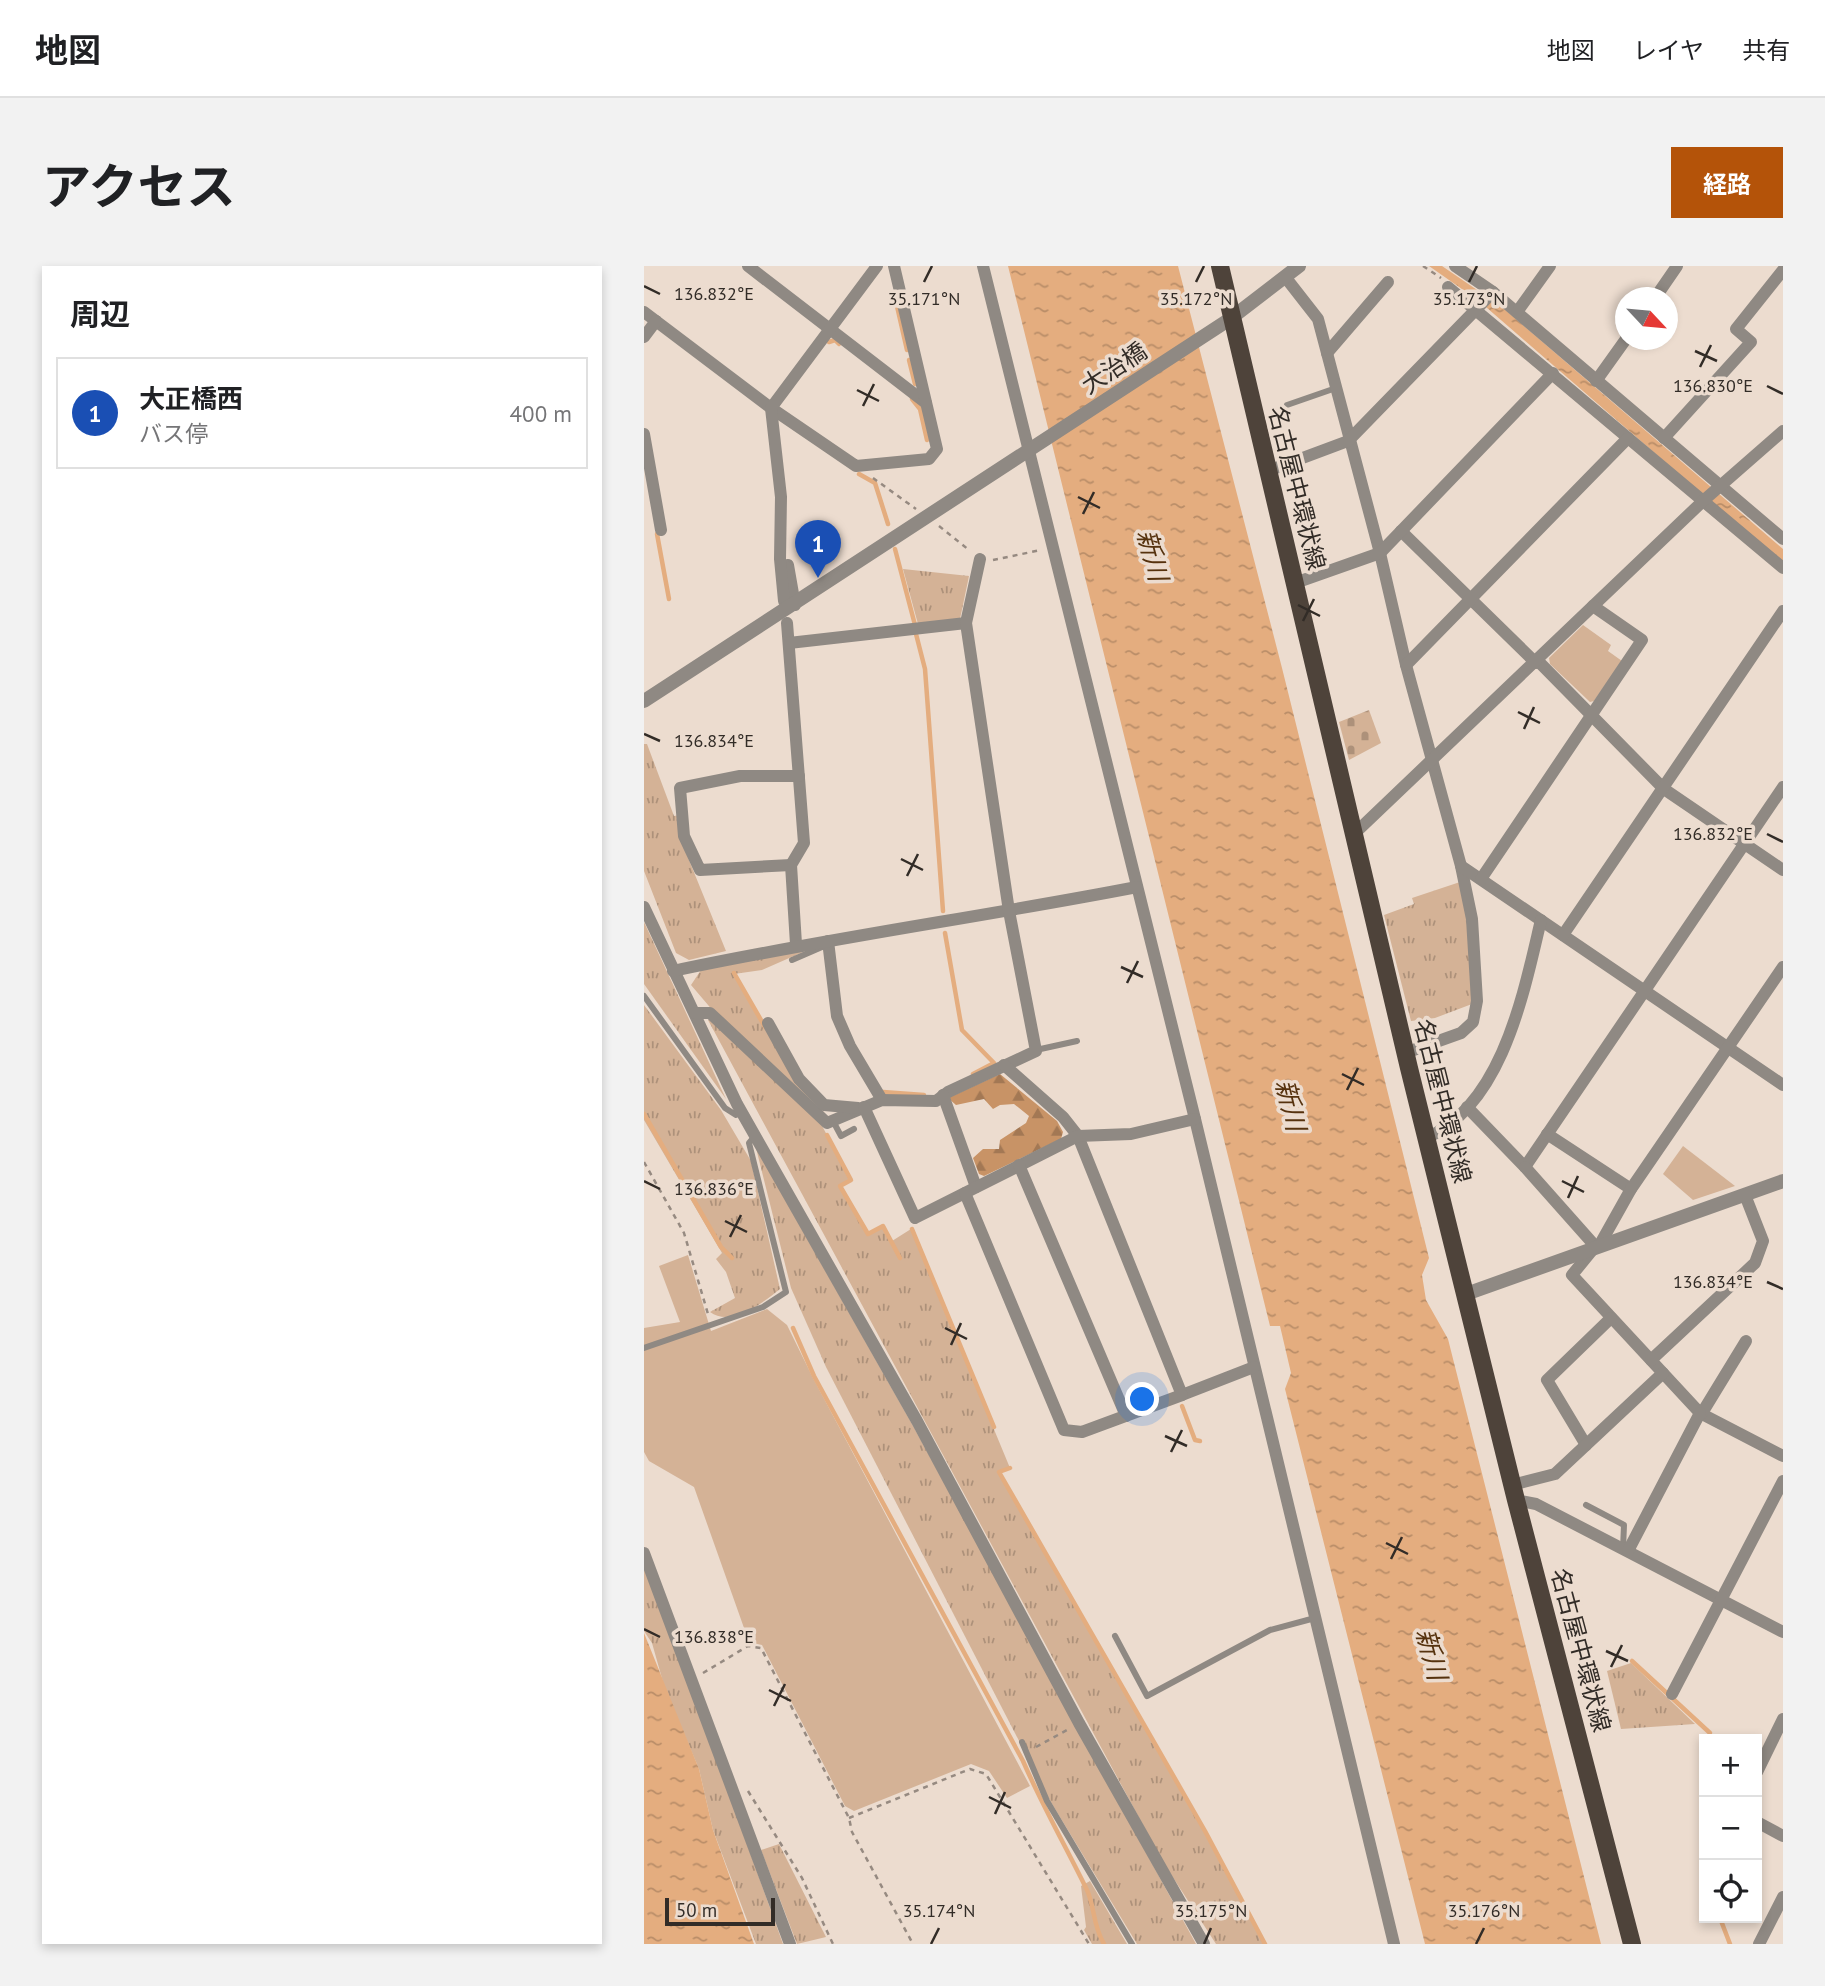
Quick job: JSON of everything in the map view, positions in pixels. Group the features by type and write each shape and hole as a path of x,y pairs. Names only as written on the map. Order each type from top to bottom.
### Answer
{"main road":[{"name":"名古屋中環状線","path":"1220,266 1225,323 1268,471 1426,1138 1514,1492 1632,1944"}],"street":[{"path":"748,266 926,403"},
{"path":"790,603 787,558 780,550 781,498 771,408 877,266"},
{"path":"644,312 771,408 856,466 929,459 937,449 894,266"},
{"path":"982,266 1031,449 1394,1944"},
{"name":"大治橋","path":"644,701 790,603 1225,323 1299,266"},
{"path":"1455,266 1517,312 1718,488 1783,539"},
{"path":"1517,312 1550,266"},
{"path":"1663,287 1677,266"},
{"path":"1664,438 1751,342 1735,328 1783,270"},
{"path":"1286,278 1318,319 1348,442 1380,554 1406,665 1461,866 1472,919 1476,1013 1469,1028 1405,1053"},
{"path":"1327,354 1388,282"},
{"path":"1448,287 1479,308 1783,568"},
{"path":"1268,471 1348,442 1492,293"},
{"path":"644,337 656,321"},
{"path":"1596,381 1618,350"},
{"path":"1294,583 1380,554 1553,373"},
{"path":"1353,835 1704,500 1783,431"},
{"path":"644,434 661,530"},
{"path":"1406,665 1628,438"},
{"path":"1401,531 1592,715 1664,789 1783,870"},
{"path":"695,1013 709,1013 827,1123 882,1100 936,1101 1036,1050 1009,912 966,623 980,559"},
{"path":"1481,878 1642,640 1593,606"},
{"path":"1563,935 1783,611"},
{"path":"787,623 804,843 791,865 796,944"},
{"path":"789,643 966,623"},
{"path":"791,865 700,870 684,836 680,788 740,776 799,776"},
{"path":"1525,1167 1783,787"},
{"path":"1461,866 1783,1085"},
{"path":"673,971 796,944 828,942 1009,912 1137,887"},
{"path":"644,907 741,1111 917,1421 1079,1723 1204,1944"},
{"path":"1426,1138 1437,1133 1467,1107 1497,1062 1511,1032 1541,920"},
{"path":"828,942 837,1016 850,1046 882,1100"},
{"path":"1783,967 1631,1189 1596,1247 1572,1275 1701,1413 1783,1457"},
{"path":"768,1023 799,1079 824,1105 863,1108"},
{"path":"1004,1065 1063,1117 1078,1136 1182,1395"},
{"path":"943,1096 970,1190 1065,1430 1082,1432 1254,1367"},
{"path":"1467,1107 1596,1247"},
{"path":"863,1108 915,1218 1078,1136 1131,1134 1195,1119"},
{"path":"1547,1134 1631,1189"},
{"path":"1019,1166 1126,1416"},
{"path":"1466,1294 1783,1181"},
{"path":"1651,1360 1755,1263 1763,1241 1745,1195"},
{"path":"1586,1445 1547,1380 1611,1318"},
{"path":"1625,1550 1701,1413 1746,1341"},
{"path":"1514,1492 1556,1474 1663,1373"},
{"path":"1672,1693 1783,1481"},
{"path":"1514,1492 1783,1632"},
{"path":"644,1553 729,1774 790,1944"},
{"path":"1762,1762 1783,1719"},
{"path":"1762,1825 1783,1836"},
{"path":"1759,1944 1777,1923 1783,1897"}],"lane":[{"path":"1287,405 1336,388"},
{"path":"792,960 828,942"},
{"path":"644,996 726,1108 736,1115 741,1111"},
{"path":"1036,1050 1077,1041"},
{"path":"832,1121 841,1136 854,1129"},
{"path":"644,1348 715,1326 763,1307 786,1292 749,1143 756,1135"},
{"path":"1586,1505 1624,1525 1625,1550"},
{"path":"1115,1636 1147,1696 1270,1630 1315,1618"},
{"path":"1023,1742 1047,1801 1132,1944"}],"path":[{"path":"1423,266 1448,287"},
{"path":"856,466 917,510"},
{"path":"936,524 985,561 1053,547"},
{"path":"644,1162 684,1233 708,1315 715,1326"},
{"path":"692,1677 748,1646 761,1648 849,1818 852,1832 913,1944"},
{"path":"1028,1752 1079,1723"},
{"path":"849,1818 970,1769 986,1774 1089,1944"},
{"path":"729,1774 734,1773 748,1790 802,1878 833,1944"}],"green space":[{"path":"903,569 969,576 960,619 918,624"},
{"path":"1583,625 1611,645 1608,651 1622,661 1594,701 1590,702 1550,664 1549,658"},
{"path":"1369,710 1381,743 1349,760 1339,722"},
{"path":"644,744 647,744 674,816 680,815 680,838 726,951 689,960 676,953 644,871"},
{"path":"1460,882 1468,923 1472,1004 1435,1018 1411,1021 1384,915 1414,904 1412,898"},
{"path":"644,922 726,1099 644,984"},
{"path":"812,948 762,970 734,974 796,1080 825,1113 714,1012 691,985 701,970"},
{"path":"644,1005 721,1110 751,1161 780,1289 756,1306 737,1315 718,1316 710,1312 735,1298 726,1272 716,1259 722,1253 644,1120"},
{"path":"708,1020 712,1020 820,1122 851,1180 840,1187 868,1234 883,1226 892,1241 911,1229 1010,1468 1000,1473 1205,1831 1265,1944 1216,1944 1163,1862"},
{"path":"1000,1074 1057,1121 1063,1132 1061,1139 984,1176 979,1174 973,1158 983,1149 999,1149 1000,1140 1026,1123 1029,1116 1014,1104 1000,1105 993,1109 984,1099 956,1105 948,1098"},
{"path":"1683,1146 1735,1186 1693,1200 1663,1174"},
{"path":"756,1148 912,1424 1196,1944 1137,1944 1049,1799 826,1367 791,1288"},
{"path":"688,1255 711,1331 767,1309 787,1325 1030,1786 1007,1798 989,1771 971,1764 854,1811 845,1806 762,1645 749,1642 694,1487 649,1461 644,1452 644,1328 680,1322 659,1266"},
{"path":"644,1558 783,1944 756,1944 713,1830 699,1769 665,1689 652,1643 644,1631"},
{"path":"1631,1663 1695,1724 1621,1729 1607,1671"},
{"path":"779,1844 826,1937 797,1944 761,1850"},
{"path":"1090,1881 1127,1944 1092,1944 1084,1930 1086,1927 1081,1886"}],"water":[{"name":"新川","path":"1008,266 1178,266 1282,668 1429,1258 1422,1275 1426,1300 1448,1339 1601,1944 1425,1944 1285,1389 1291,1373 1280,1326 1270,1326"},
{"path":"1429,266 1442,266 1502,307 1783,549 1783,564 1479,301"},
{"path":"644,1633 699,1769 713,1830 754,1944 644,1944"}],"waterway":[{"path":"894,293 907,350"},
{"path":"829,342 835,340 839,344"},
{"path":"909,360 915,384"},
{"path":"912,399 920,409 927,440"},
{"path":"859,474 875,483 888,524"},
{"path":"657,534 669,599"},
{"path":"895,549 915,625"},
{"path":"916,634 925,669 943,911"},
{"path":"945,933 962,1030 994,1063 973,1074"},
{"path":"734,973 765,1027"},
{"path":"883,1092 924,1095"},
{"path":"644,1114 721,1247 732,1258"},
{"path":"827,1135 851,1180 840,1186 868,1234 883,1226 900,1258"},
{"path":"912,1229 994,1427"},
{"path":"793,1328 814,1376 1023,1761 1089,1894 1097,1929 1104,1944"},
{"path":"1182,1406 1195,1440 1200,1441"},
{"path":"1010,1468 999,1472 1205,1831 1265,1944"},
{"path":"1632,1661 1710,1733"},
{"path":"1722,1923 1730,1944"}],"place":[{"name":"大正橋西","path":"818,578"}]}
